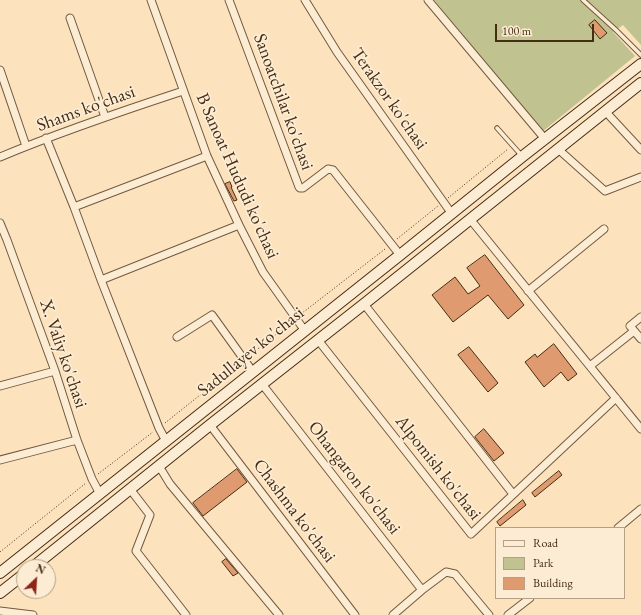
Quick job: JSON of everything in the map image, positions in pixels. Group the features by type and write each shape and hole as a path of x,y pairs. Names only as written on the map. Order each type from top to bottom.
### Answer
{"main road":[{"name":"Sadullayev ko'chasi","path":"0,573 641,64"},
{"name":"Sadullayev ko'chasi","path":"43,559 641,83"},
{"path":"526,154 539,164"},
{"path":"0,593 16,580"}],"street":[{"name":"B Sanoat Hududi ko'chasi","path":"151,0 207,156 239,226 263,272 305,331"},
{"name":"Sanoatchilar ko'chasi","path":"229,0 300,188 328,169 333,170 400,255"},
{"name":"Terakzor ko'chasi","path":"305,0 337,52 452,214"},
{"path":"428,0 545,139"},
{"path":"70,18 105,117"},
{"path":"0,70 26,146"},
{"name":"Shams ko'chasi","path":"0,157 46,138 183,91"},
{"path":"605,111 641,150"},
{"path":"46,138 74,207 100,280 159,428 166,441"},
{"path":"558,149 605,191 641,177"},
{"path":"74,207 207,156"},
{"path":"470,219 641,429"},
{"name":"X. Valiy ko'chasi","path":"0,223 4,241 55,371 77,440 92,479 100,494"},
{"path":"100,280 239,226"},
{"path":"528,290 604,229"},
{"path":"364,304 513,494"},
{"path":"177,337 212,315 253,372"},
{"path":"641,317 630,326 641,339"},
{"path":"590,366 634,331"},
{"name":"Alpomish ko'chasi","path":"318,340 471,534 616,398"},
{"path":"0,386 55,371"},
{"name":"Ohangaron ko'chasi","path":"262,384 422,590"},
{"name":"Chashma ko'chasi","path":"210,425 354,615"},
{"path":"0,460 77,440"},
{"path":"159,466 170,484 279,615"},
{"path":"130,489 150,515 136,551 186,615"},
{"path":"619,527 641,509"},
{"path":"393,615 446,572 455,574 489,615"},
{"path":"508,615 529,599"},
{"path":"0,611 33,615"}],"lane":[{"path":"584,0 641,55"},
{"path":"497,128 513,145 526,154"}],"path":[{"path":"0,552 391,244 513,145"}],"green space":[{"path":"434,0 641,0 641,45 623,25 613,32 635,56 542,132"}],"building":[{"path":"595,20 607,33 600,39 589,25"},
{"path":"230,182 237,200 234,201 225,184"},
{"path":"485,255 524,305 508,319 488,295 453,322 432,295 455,277 468,294 480,286 467,268"},
{"path":"554,344 577,374 568,381 561,372 544,387 525,362 535,354 537,357"},
{"path":"469,347 498,383 488,392 458,355"},
{"path":"484,429 504,453 494,461 475,437"},
{"path":"237,469 247,482 203,516 193,503"},
{"path":"559,471 562,475 535,497 532,493"},
{"path":"523,500 526,505 500,526 497,522"},
{"path":"226,559 238,573 233,576 222,562"}]}
